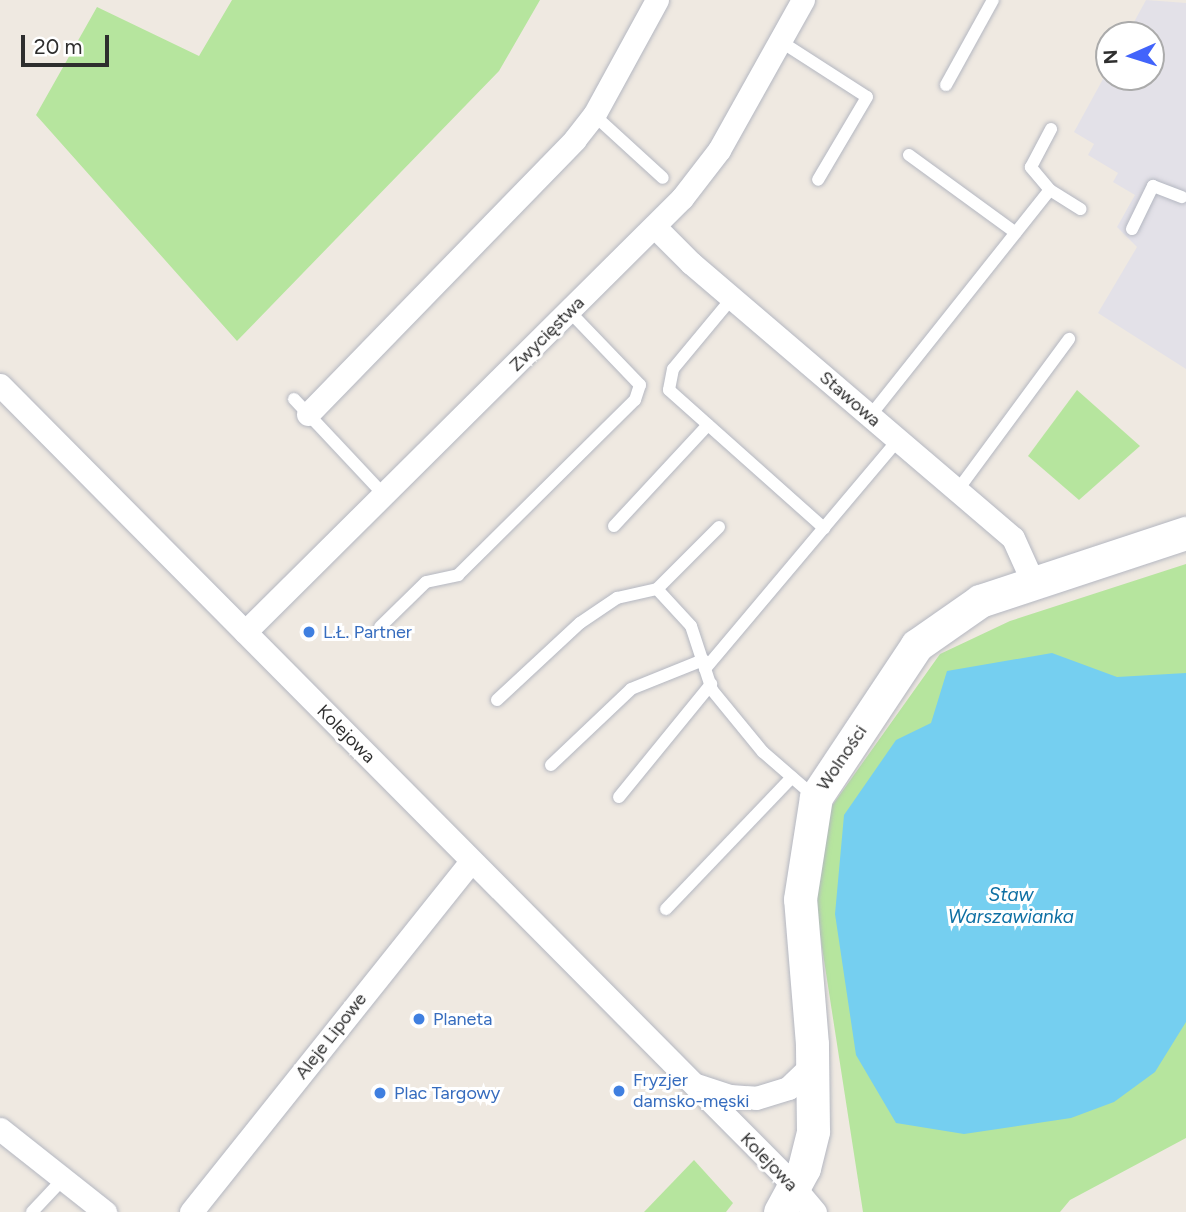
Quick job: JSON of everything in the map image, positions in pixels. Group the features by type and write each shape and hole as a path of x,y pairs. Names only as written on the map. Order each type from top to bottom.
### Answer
{"street":[{"path":"301,406 594,115 657,0"},
{"name":"Zwycięstwa","path":"245,632 655,227 719,150 803,0"},
{"name":"Stawowa","path":"655,227 732,298 1013,538 1032,580"},
{"name":"Kolejowa","path":"0,385 691,1084 797,1204"},
{"name":"Wolności","path":"797,1204 813,1130 813,1064 800,899 804,787 917,645 980,601 1032,580 1186,533"},
{"name":"Aleje Lipowe","path":"191,1212 471,861"},
{"name":"Kolejowa","path":"691,1084 730,1096 756,1098 788,1088 813,1064"},
{"path":"0,1129 105,1212"}],"lane":[{"path":"946,85 993,0"},
{"path":"780,41 867,97 818,180"},
{"path":"594,115 663,178"},
{"path":"1051,129 1031,167 1050,190 1080,209"},
{"path":"909,155 1016,233"},
{"path":"1132,229 1153,186 1185,195"},
{"path":"870,416 1050,190"},
{"path":"732,298 673,369 669,390 824,528"},
{"path":"380,626 426,582 458,575 635,400 640,385 570,312"},
{"path":"957,491 1069,338"},
{"path":"301,406 385,496"},
{"path":"614,526 708,425"},
{"path":"551,765 631,689 704,665 898,440"},
{"path":"497,699 580,623 617,598 657,589 719,527"},
{"path":"657,589 691,626 711,684 764,752 804,787 666,909"},
{"path":"619,797 711,684"},
{"path":"32,1212 63,1179"}],"shaded area":[{"path":"1146,0 1186,3 1186,369 1098,313 1137,247 1117,227 1135,195 1113,182 1118,173 1088,155 1094,144 1074,132 1096,91 1165,91 1165,21 1135,21"}],"green space":[{"path":"232,0 540,0 499,71 237,341 36,115 97,7 199,56"},
{"path":"1077,390 1140,446 1079,500 1028,456"},
{"name":"Staw Warszawianka","path":"1186,564 1186,1138 1070,1200 1060,1212 863,1212 815,902 829,810 940,654 1010,621"},
{"path":"694,1160 733,1203 726,1212 644,1212"}],"water":[{"name":"Staw Warszawianka","path":"1052,653 1117,677 1186,673 1186,1022 1155,1072 1114,1102 1071,1118 964,1134 896,1123 856,1055 835,914 844,815 896,740 931,723 947,671"}],"place":[{"name":"L.Ł. Partner","path":"309,632"},
{"name":"Planeta","path":"419,1019"},
{"name":"Fryzjer damsko-męski","path":"619,1091"},
{"name":"Plac Targowy","path":"380,1093"}]}
